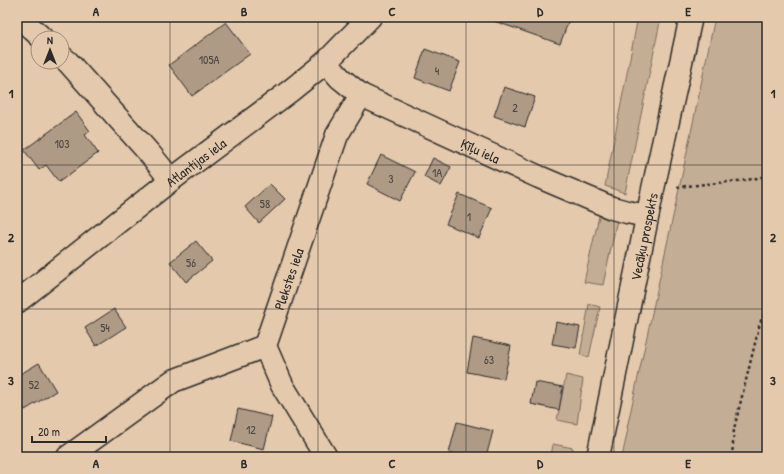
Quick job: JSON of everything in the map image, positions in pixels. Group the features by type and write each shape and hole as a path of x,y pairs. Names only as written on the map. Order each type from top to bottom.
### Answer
{"street":[{"path":"19,17 33,30"},
{"name":"Atlantijas iela","path":"17,302 171,180 290,91 326,62 370,17"},
{"name":"Vecāķu prospekts","path":"598,457 652,189 691,17"},
{"name":"Ķīļu iela","path":"326,62 340,78 361,95 612,208 647,216"},
{"path":"70,64 150,154 171,180"},
{"name":"Plekstes iela","path":"266,346 337,135 361,95"},
{"path":"68,457 173,381 266,346 282,385 326,457"}],"path":[{"path":"652,189 747,180 767,176"},
{"path":"732,457 734,429 760,323 767,307"}],"shaded area":[{"path":"638,17 661,17 625,193 605,186"},
{"path":"715,17 767,17 767,457 622,457 627,428"},
{"path":"599,216 617,220 603,285 584,282"},
{"path":"589,304 600,307 589,357 580,355"},
{"path":"566,375 583,379 577,424 557,420"},
{"path":"553,444 573,448 572,457 551,457"}],"building":[{"path":"491,17 570,17 560,44 491,20"},
{"path":"226,22 250,54 192,96 169,65"},
{"path":"425,49 460,62 449,91 415,78"},
{"path":"504,87 535,97 525,127 494,116"},
{"path":"76,112 90,131 85,135 98,153 59,182 46,165 39,170 24,150"},
{"path":"381,155 415,172 400,201 367,184"},
{"path":"433,158 451,167 441,186 424,177"},
{"path":"270,184 285,199 259,223 245,207"},
{"path":"459,194 492,208 479,238 446,224"},
{"path":"196,241 212,261 186,282 170,262"},
{"path":"114,309 126,327 96,346 85,328"},
{"path":"556,322 580,327 576,348 552,344"},
{"path":"473,338 511,346 504,379 467,372"},
{"path":"39,363 56,391 25,410 17,396 17,376"},
{"path":"535,382 563,387 559,410 531,404"},
{"path":"238,409 272,417 264,449 231,441"},
{"path":"457,422 493,431 486,457 465,457 449,453"}]}
